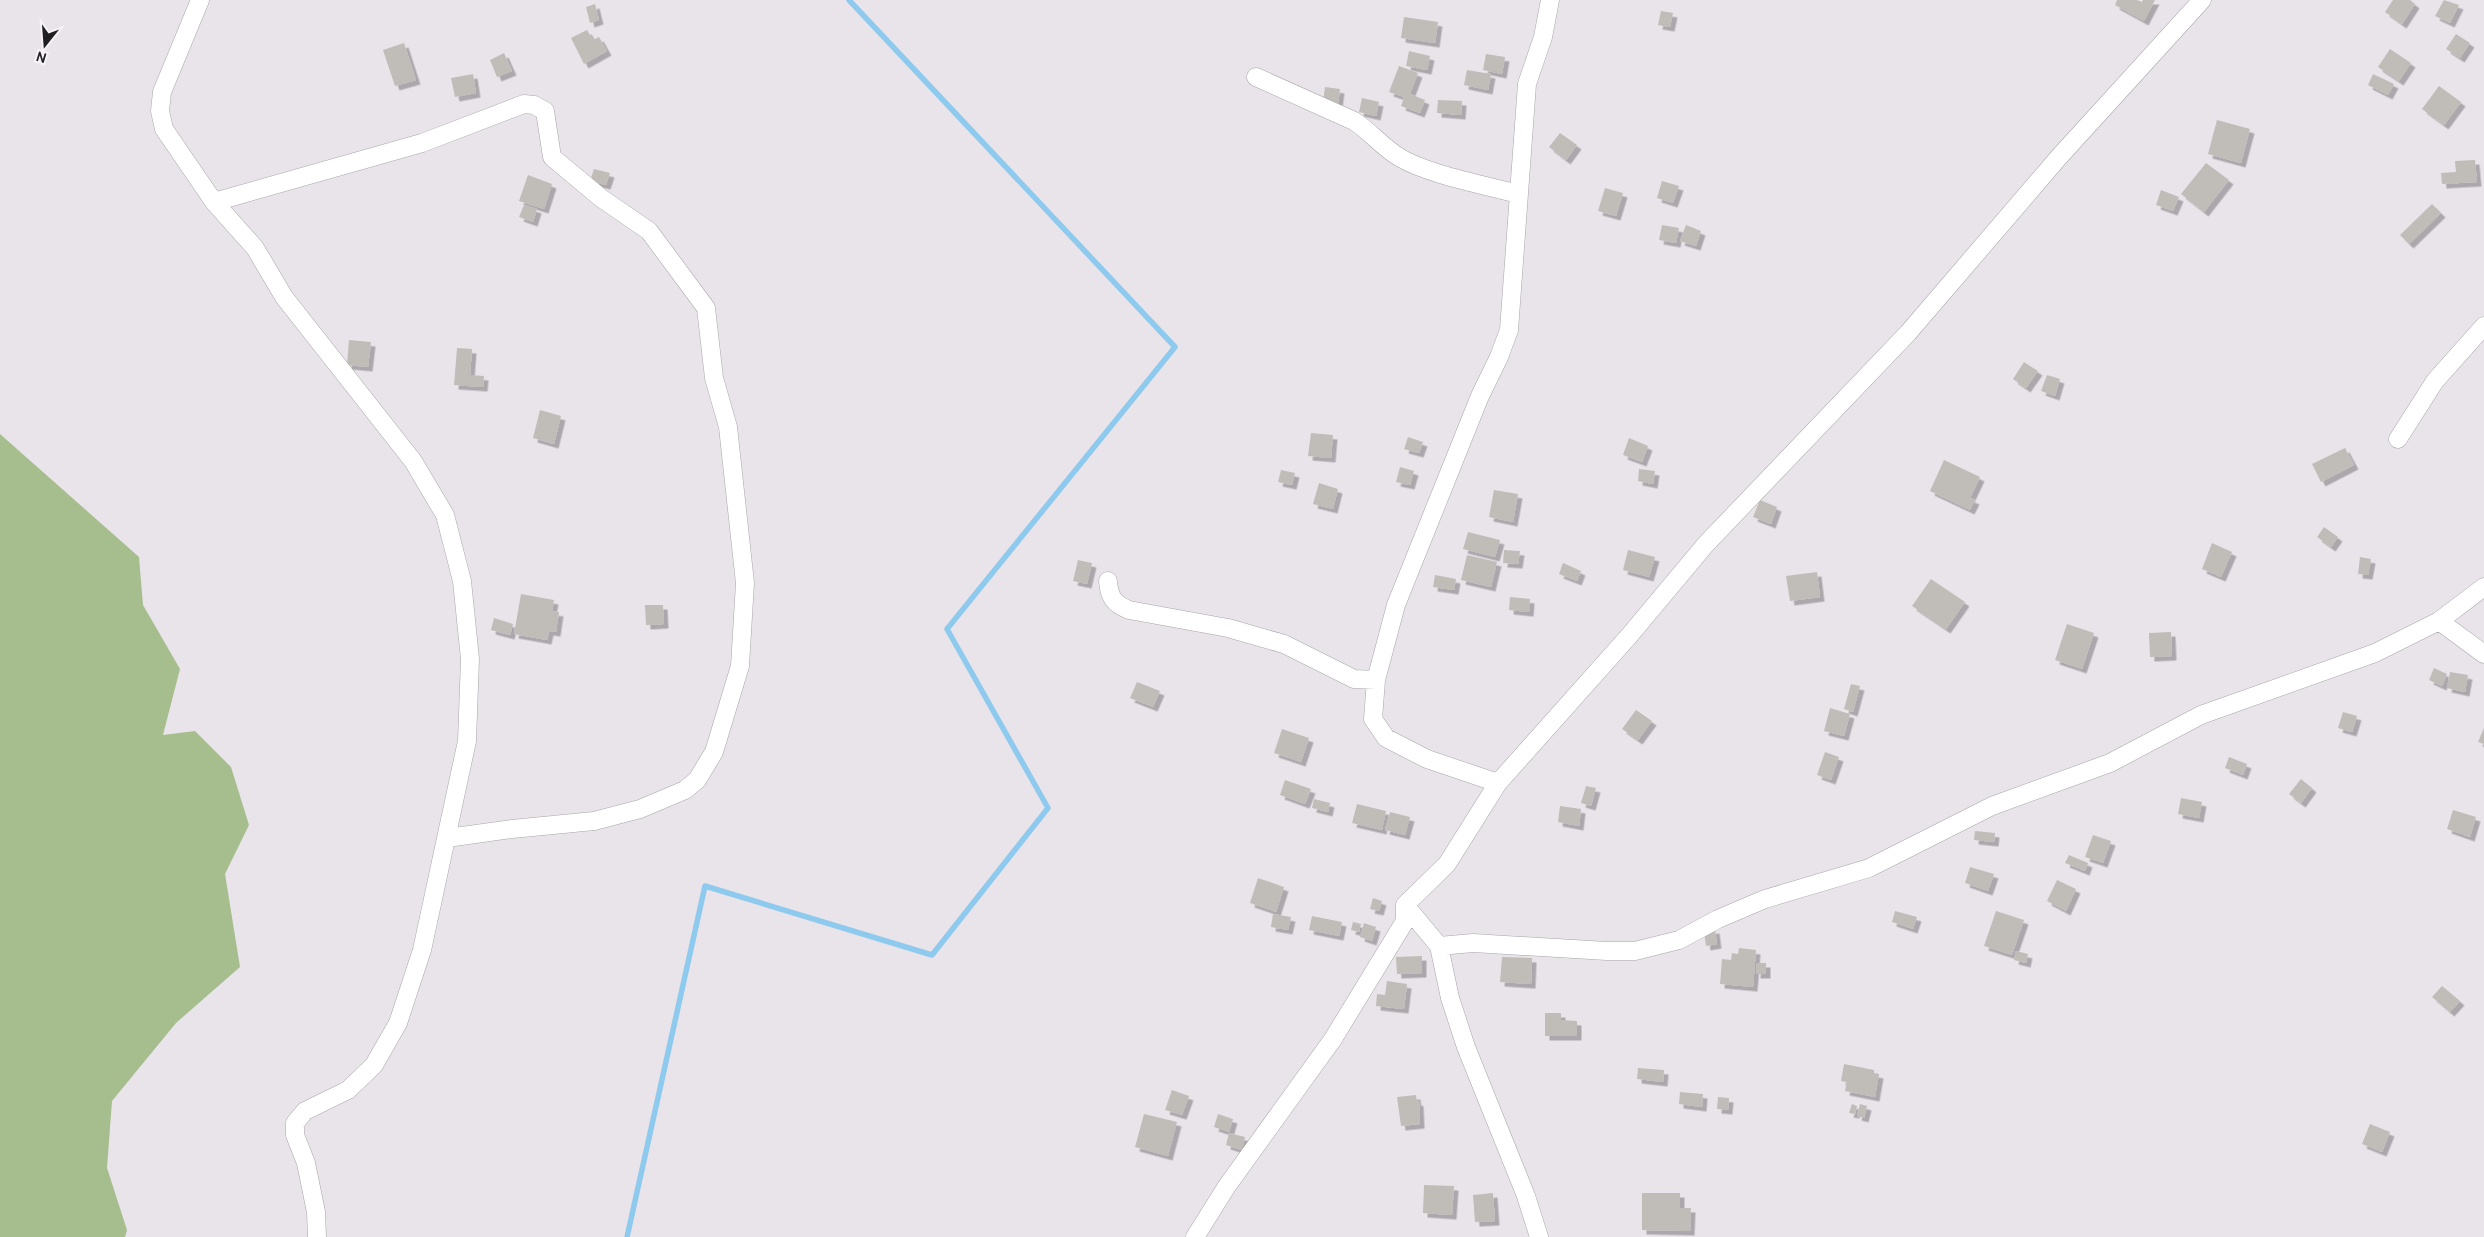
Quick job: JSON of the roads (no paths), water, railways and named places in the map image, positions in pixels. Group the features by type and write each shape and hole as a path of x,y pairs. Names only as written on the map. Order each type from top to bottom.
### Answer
{"street":[{"path":"200,0 162,92 160,111 164,129 214,202 255,248 284,297 333,362 383,421 412,461 446,515 462,581 470,659 467,741 422,950 398,1023 374,1065 348,1090 305,1111 295,1122 295,1135 306,1163 316,1212 317,1237"},
{"path":"1498,783 1427,758 1386,738 1373,719 1376,680 1396,605 1480,396 1499,358 1509,330 1527,84 1544,37 1550,0"},
{"path":"1195,1237 1228,1186 1333,1039 1405,920 1406,905 1447,864 1498,783 1629,636 1706,544 1908,333 2059,157 2202,0"},
{"path":"1256,77 1354,121 1366,128 1380,143 1406,161 1518,194"},
{"path":"214,202 422,143 524,104 534,105 545,111 552,156 601,198 649,231 706,308 714,378 728,427 745,583 740,666 714,752 697,780 685,790 640,809 594,821 447,838"},
{"path":"2398,440 2435,381 2484,326"},
{"path":"1108,581 1109,594 1117,605 1129,610 1228,628 1284,644 1354,678 1376,680"},
{"path":"1438,946 1473,943 1635,951 1679,940 1718,919 1766,899 1869,868 1992,806 2110,763 2201,715 2375,653 2439,621 2484,587"},
{"path":"2439,621 2484,654"},
{"path":"1406,905 1438,946 1450,998 1466,1047 1526,1196 1539,1237"}],"waterway":[{"path":"627,1237 705,886 932,955 1048,808 947,629 1175,347 849,0"}]}
